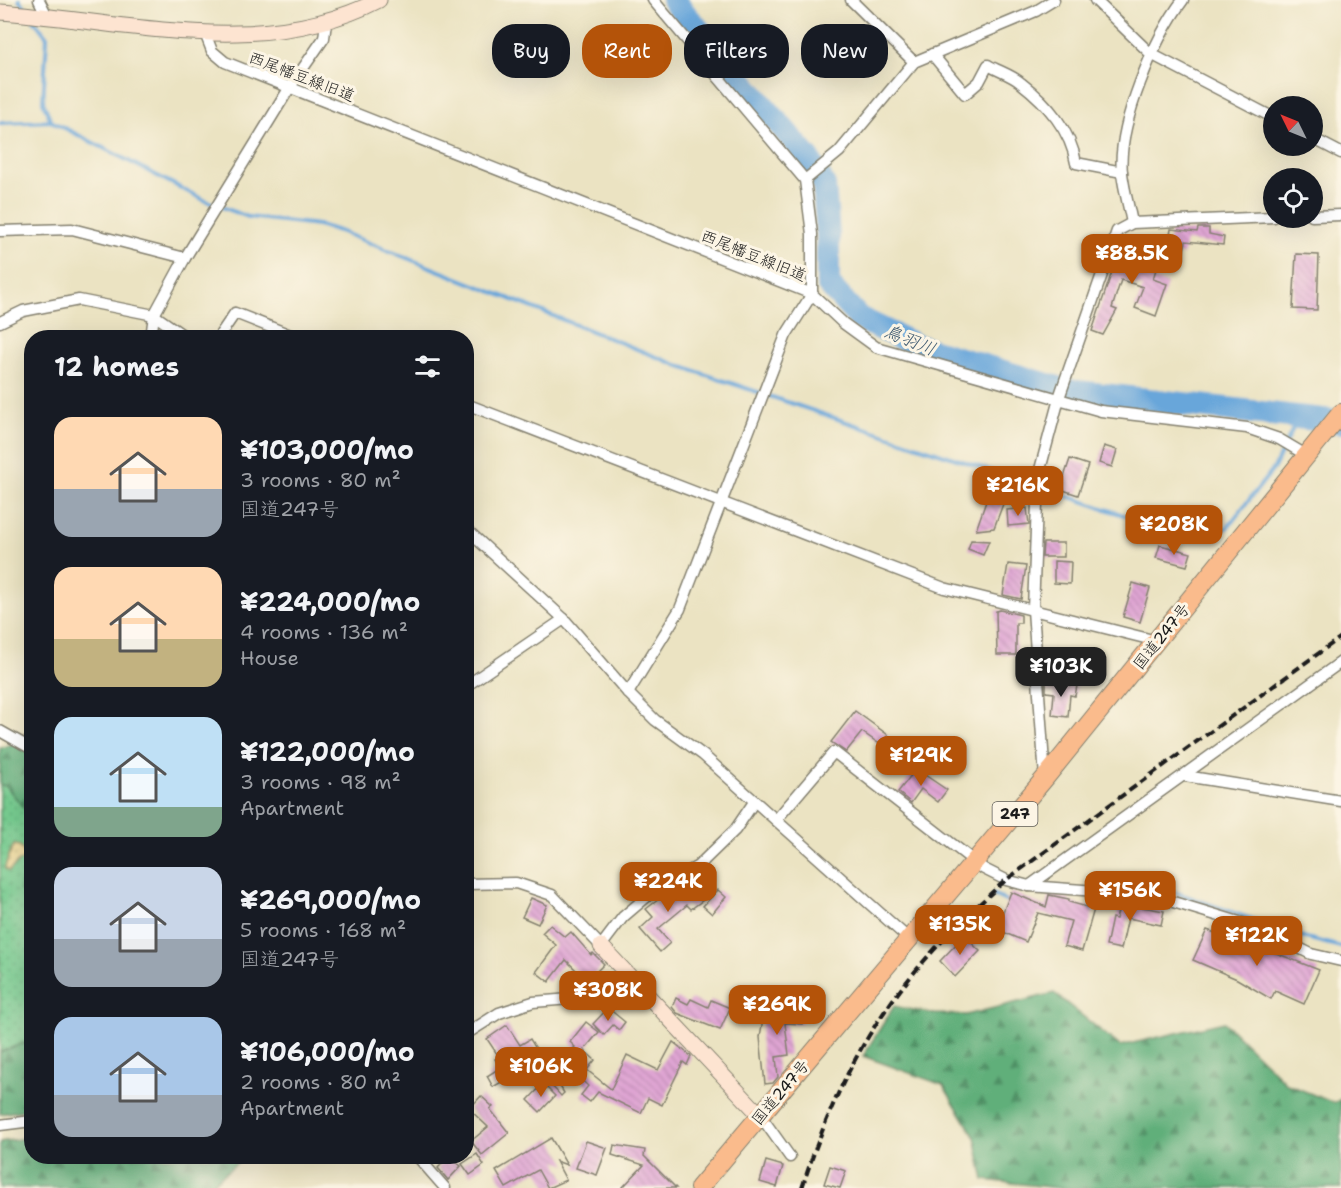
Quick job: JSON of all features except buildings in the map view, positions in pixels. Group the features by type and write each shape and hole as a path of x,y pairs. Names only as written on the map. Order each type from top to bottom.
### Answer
{"highway":[{"name":"国道247号","path":"699,1188 1045,778 1157,641 1300,452 1324,434 1341,412"}],"main road":[{"path":"0,12 19,14 42,10 205,33 257,33 326,23 360,5 379,0"},
{"path":"601,946 760,1115"}],"street":[{"path":"628,693 680,609 786,335 812,294 812,234 806,180 653,0"},
{"path":"851,0 914,62"},
{"path":"806,180 839,152 914,62 1036,11 1054,0"},
{"path":"1095,0 1151,54 1263,112"},
{"path":"1132,223 1122,172 1134,101 1151,54 1171,16 1183,0"},
{"path":"152,330 154,315 185,258 290,87 324,38 326,23"},
{"name":"西尾幡豆線旧道","path":"205,33 212,51 225,62 812,294 843,323 876,346 1101,411 1247,428 1279,439 1300,452"},
{"path":"932,54 965,94 979,82 988,65 1020,82 1054,115 1073,146 1076,164 1122,172"},
{"path":"1323,144 1341,153"},
{"path":"1323,216 1341,215"},
{"path":"1045,778 1033,610 1038,477 1064,384 1117,231 1132,223 1263,218"},
{"path":"0,231 72,229 185,258"},
{"path":"0,322 23,311 79,300 154,315 176,330"},
{"path":"223,330 235,313 278,330"},
{"path":"474,407 944,588 1157,641"},
{"path":"474,536 564,619 628,693 655,720 703,755 909,939"},
{"path":"474,681 564,619"},
{"path":"1029,886 1341,662"},
{"path":"0,731 24,744"},
{"path":"776,820 834,752 975,860 1006,880 1029,886 1150,895 1259,928 1311,954 1341,961"},
{"path":"1185,776 1341,801"},
{"path":"474,884 516,884 552,895 601,946 623,917 650,894 698,866 735,830 754,802"},
{"path":"474,1029 499,1013 532,1002 645,993"},
{"path":"760,1115 790,1157"},
{"path":"0,1125 24,1122"},
{"path":"424,1164 445,1188"}],"green space":[{"path":"24,739 24,808 6,786 0,785 0,748"},
{"path":"0,772 24,792 24,1057 0,1067"},
{"path":"24,878 24,894 20,890"},
{"path":"1054,993 1120,1046 1224,1022 1287,1084 1334,1103 1341,1099 1341,1188 1059,1188 984,1180 975,1137 943,1085 863,1056 894,1006 934,1014 966,1015"},
{"path":"24,1043 24,1110 0,1114 0,1052"},
{"path":"24,1138 24,1164 236,1164 213,1183 213,1188 0,1188 0,1142"}],"sand":[{"path":"14,845 20,846 24,852 24,860 19,861 9,871 5,869"}],"waterway":[{"path":"19,0 26,9"},
{"name":"鳥羽川","path":"673,0 809,159 824,185 828,235 828,284 859,318 917,346 1068,391 1341,422"},
{"path":"34,20 47,37 43,102 51,121"},
{"path":"0,123 51,121 204,200 248,217 318,225 339,231 677,365 1180,534 1200,536 1227,528 1274,468 1299,416"},
{"path":"1139,889 1163,888 1306,938 1341,947"},
{"path":"994,895 1010,903"},
{"path":"1086,910 1112,899"}],"railway":[{"path":"802,1188 837,1095 857,1055 880,1018 906,983 968,915 1006,880 1341,637"}]}
